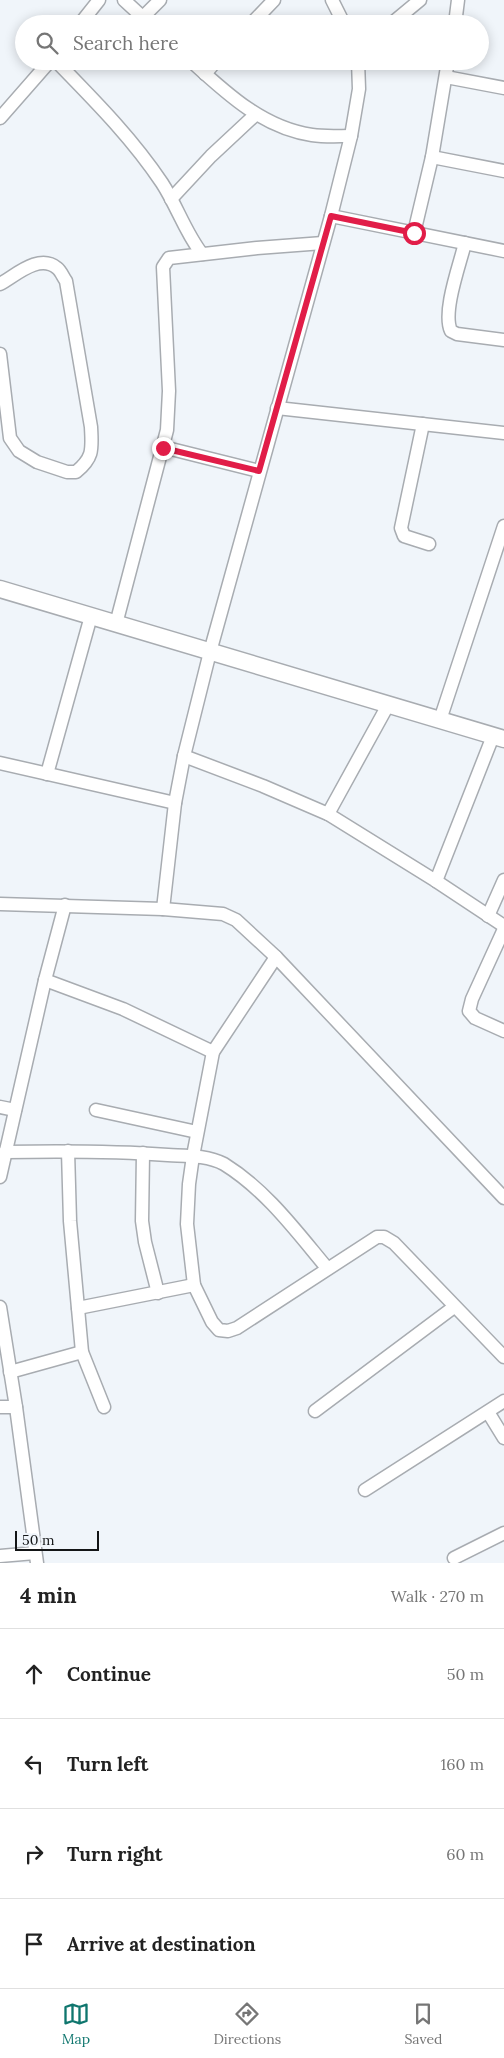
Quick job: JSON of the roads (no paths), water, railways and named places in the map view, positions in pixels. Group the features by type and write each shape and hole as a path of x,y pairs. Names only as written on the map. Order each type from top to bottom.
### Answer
{"main road":[{"path":"0,589 498,738"}],"street":[{"path":"87,15 99,0"},
{"path":"124,0 140,15"},
{"path":"150,15 160,0"},
{"path":"260,15 274,0"},
{"path":"332,0 340,15"},
{"path":"401,15 420,0"},
{"path":"456,15 458,0"},
{"path":"0,118 42,70"},
{"path":"64,70 133,143 171,199 194,243 202,254"},
{"path":"201,70 255,115 285,129 313,135 351,136"},
{"path":"205,74 208,70"},
{"path":"163,909 175,803 184,756 259,471 331,216 351,136 359,89 358,70"},
{"path":"414,233 432,157 447,70"},
{"path":"446,77 504,88"},
{"path":"171,199 211,156 255,115"},
{"path":"432,157 504,171"},
{"path":"331,216 504,251"},
{"path":"116,624 167,430 169,391 163,267 170,258 323,243"},
{"path":"464,243 450,306 448,326 451,331 457,334 504,340"},
{"path":"0,284 27,267 41,264 56,267 66,281 91,427 92,452 86,464 76,472 67,472 37,462 19,452 10,438 0,354"},
{"path":"277,408 504,433"},
{"path":"422,424 401,528 404,536 429,544"},
{"path":"163,448 259,471"},
{"path":"440,720 504,526"},
{"path":"47,774 91,616"},
{"path":"328,814 388,705"},
{"path":"436,881 498,738"},
{"path":"184,756 263,786 328,814 436,881 504,928 472,999 470,1011 476,1018 504,1031"},
{"path":"0,763 175,803"},
{"path":"488,916 504,880"},
{"path":"0,904 163,909 223,914 236,920 276,957 504,1198"},
{"path":"0,1177 45,980 65,905"},
{"path":"276,957 213,1052 193,1156 187,1224 194,1285 212,1322 220,1330 228,1331 237,1328 376,1237 384,1237 394,1243 504,1357"},
{"path":"45,980 123,1009 213,1052"},
{"path":"0,1108 14,1110"},
{"path":"96,1110 198,1132"},
{"path":"68,1151 70,1221 82,1352 104,1407"},
{"path":"5,1152 143,1153 211,1158 223,1164 262,1192 327,1268"},
{"path":"143,1153 142,1221 145,1242 158,1292"},
{"path":"78,1308 194,1285"},
{"path":"0,1307 16,1407 36,1558 0,1556"},
{"path":"315,1410 454,1307"},
{"path":"10,1372 82,1352"},
{"path":"364,1490 504,1401"},
{"path":"0,1407 16,1407"},
{"path":"488,1412 504,1438"},
{"path":"454,1558 504,1533"}]}
